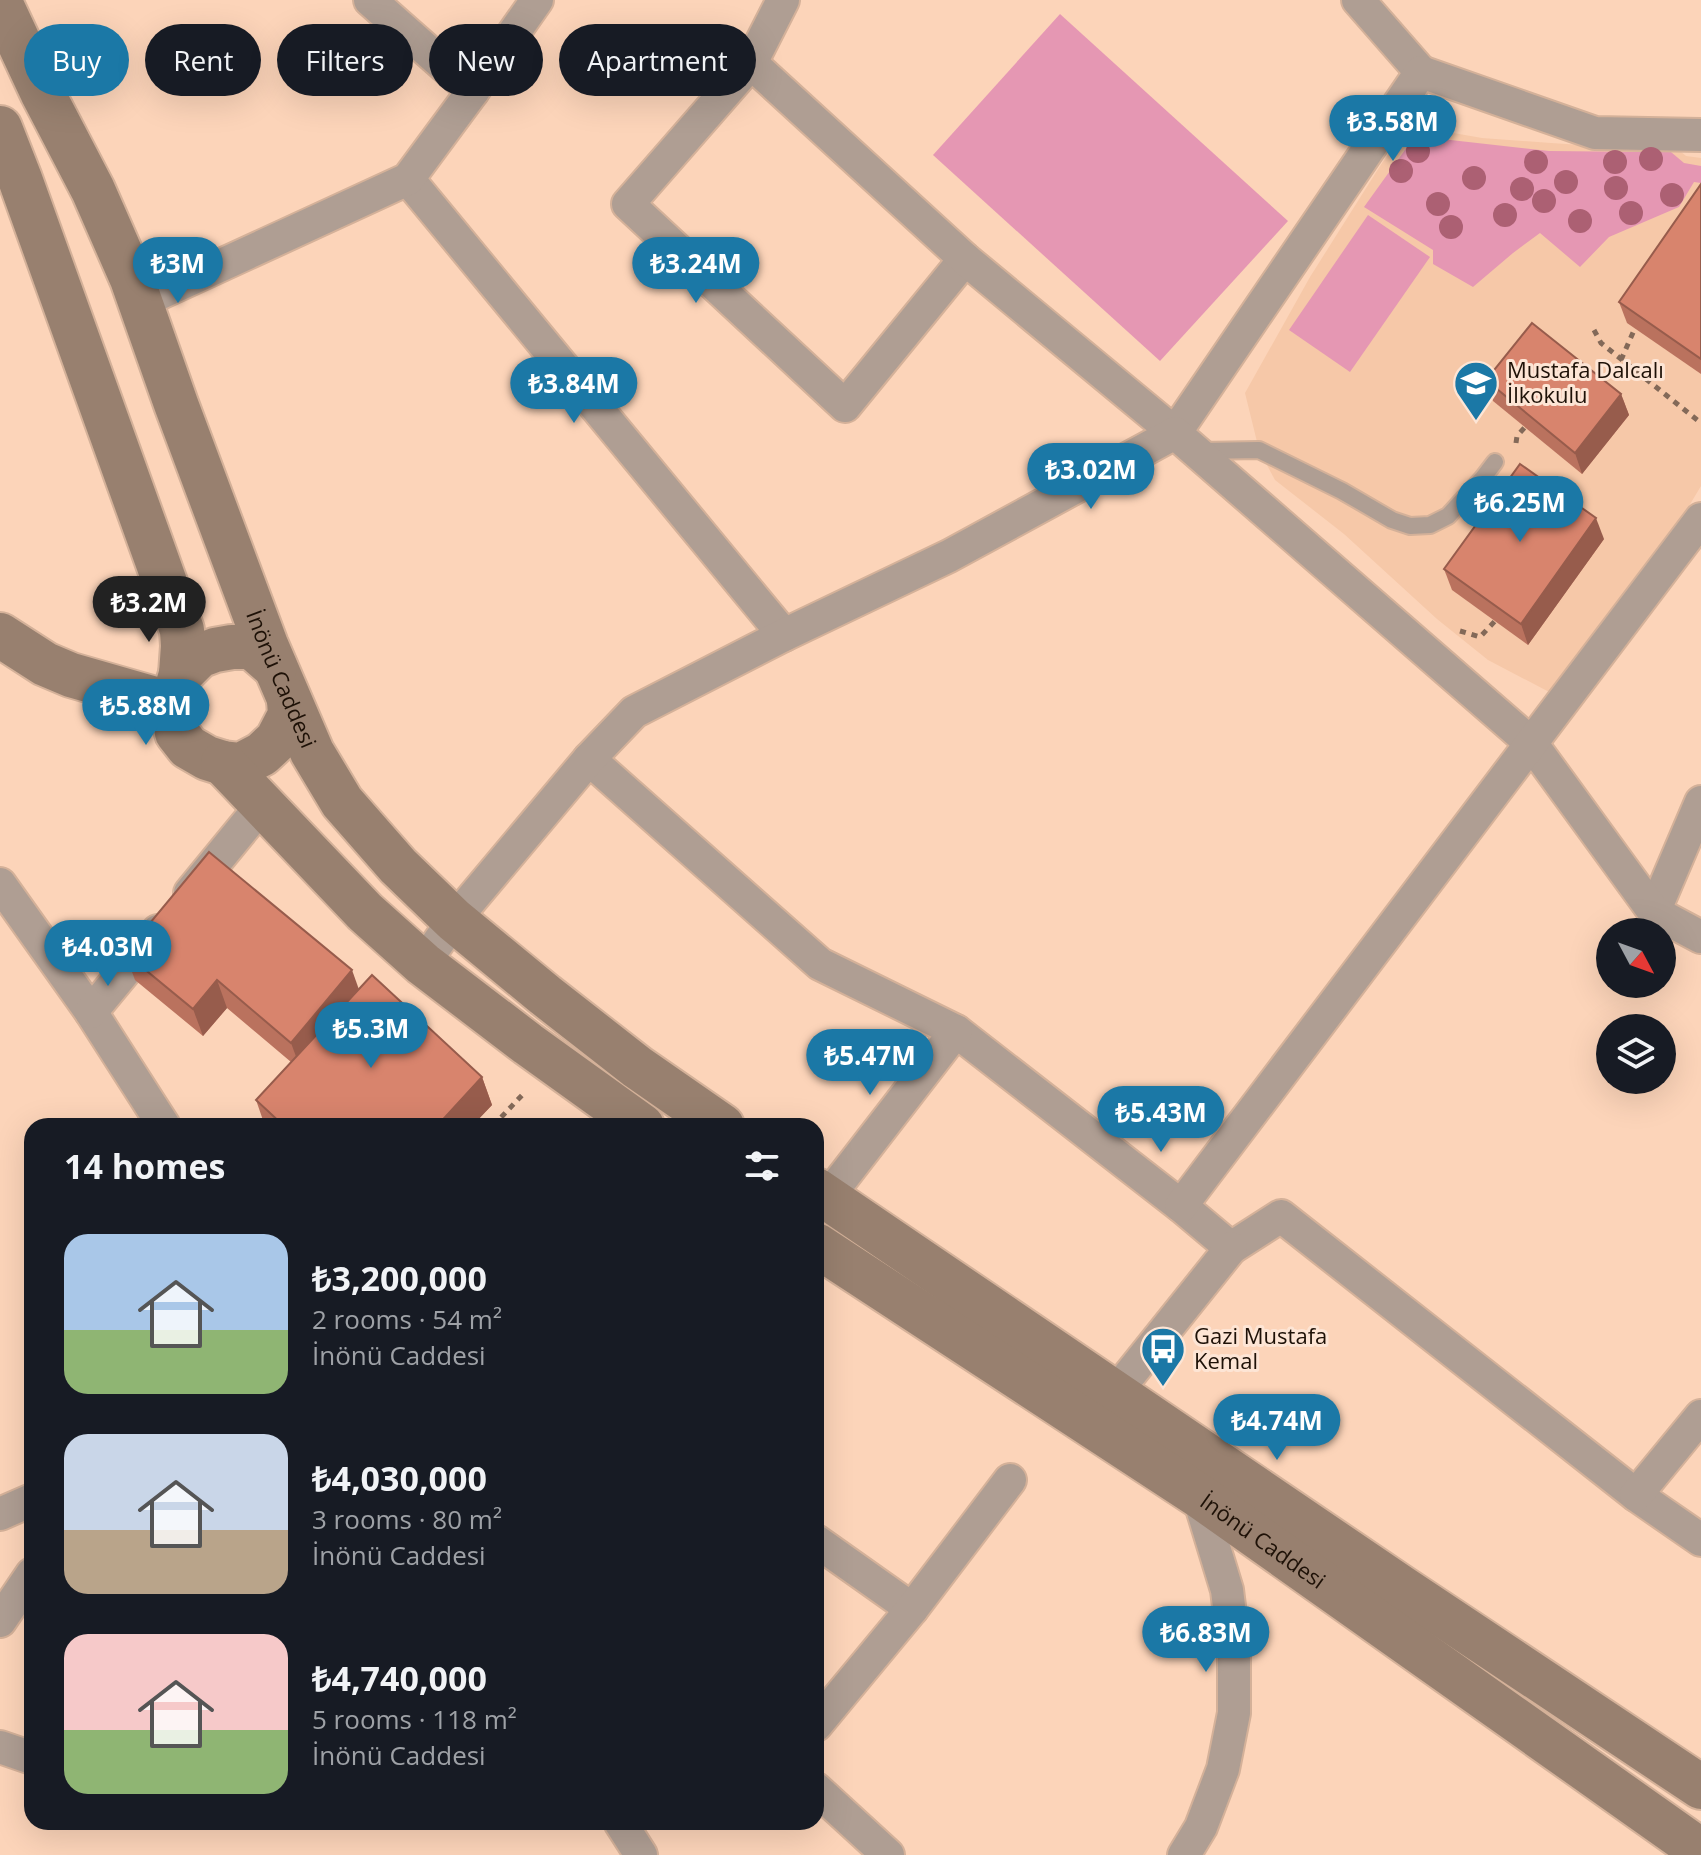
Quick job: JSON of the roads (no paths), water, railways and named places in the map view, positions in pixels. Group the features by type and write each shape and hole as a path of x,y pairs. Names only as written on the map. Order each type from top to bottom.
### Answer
{"main road":[{"name":"İnönü Caddesi","path":"0,2 93,190 141,302 176,404 282,684 312,752 342,802 398,866 454,920 637,1067 710,1118"},
{"path":"4,148 182,630 183,646 176,689 177,733 188,747 207,758 241,765 262,754 277,740 290,715 282,684 252,647 232,647 199,656 176,689"},
{"path":"0,635 45,664 71,675 176,689"},
{"path":"223,763 365,912 423,964 631,1118"},
{"name":"İnönü Caddesi","path":"824,1196 1701,1787"},
{"name":"İnönü Caddesi","path":"824,1250 1198,1495 1701,1851"}],"street":[{"path":"370,0 429,52"},
{"path":"520,24 537,0"},
{"path":"756,53 783,0"},
{"path":"1358,0 1421,72 1595,133 1701,135"},
{"path":"756,68 965,259 1186,442 1531,743 1654,912 1701,937"},
{"path":"423,964 454,920 589,759 634,712 784,635 1186,442 1421,72"},
{"path":"141,302 408,179 469,96"},
{"path":"722,96 628,204 845,406 965,259"},
{"path":"408,179 784,635"},
{"path":"1181,1206 1701,519"},
{"path":"589,759 820,964 956,1031 1231,1248"},
{"path":"1654,912 1701,802"},
{"path":"91,1012 263,804"},
{"path":"0,884 91,1012 159,1118"},
{"path":"824,1190 956,1031"},
{"path":"1115,1393 1231,1248 1281,1216 1636,1495 1701,1540"},
{"path":"1636,1495 1701,1416"},
{"path":"824,1715 912,1609 1010,1480"},
{"path":"1184,1855 1201,1827 1223,1769 1234,1713 1234,1647 1227,1590 1198,1495"},
{"path":"0,1514 24,1504"},
{"path":"824,1547 912,1609"},
{"path":"0,1621 24,1586"},
{"path":"0,1747 24,1755"},
{"path":"824,1796 888,1855"},
{"path":"625,1830 641,1855"}],"lane":[{"path":"1186,442 1259,450 1392,520 1410,526 1430,525 1448,516 1495,462"}],"place":[{"name":"Mustafa Dalcalı İlkokulu","path":"1476,422"},
{"name":"Gazi Mustafa Kemal","path":"1163,1388"}]}
